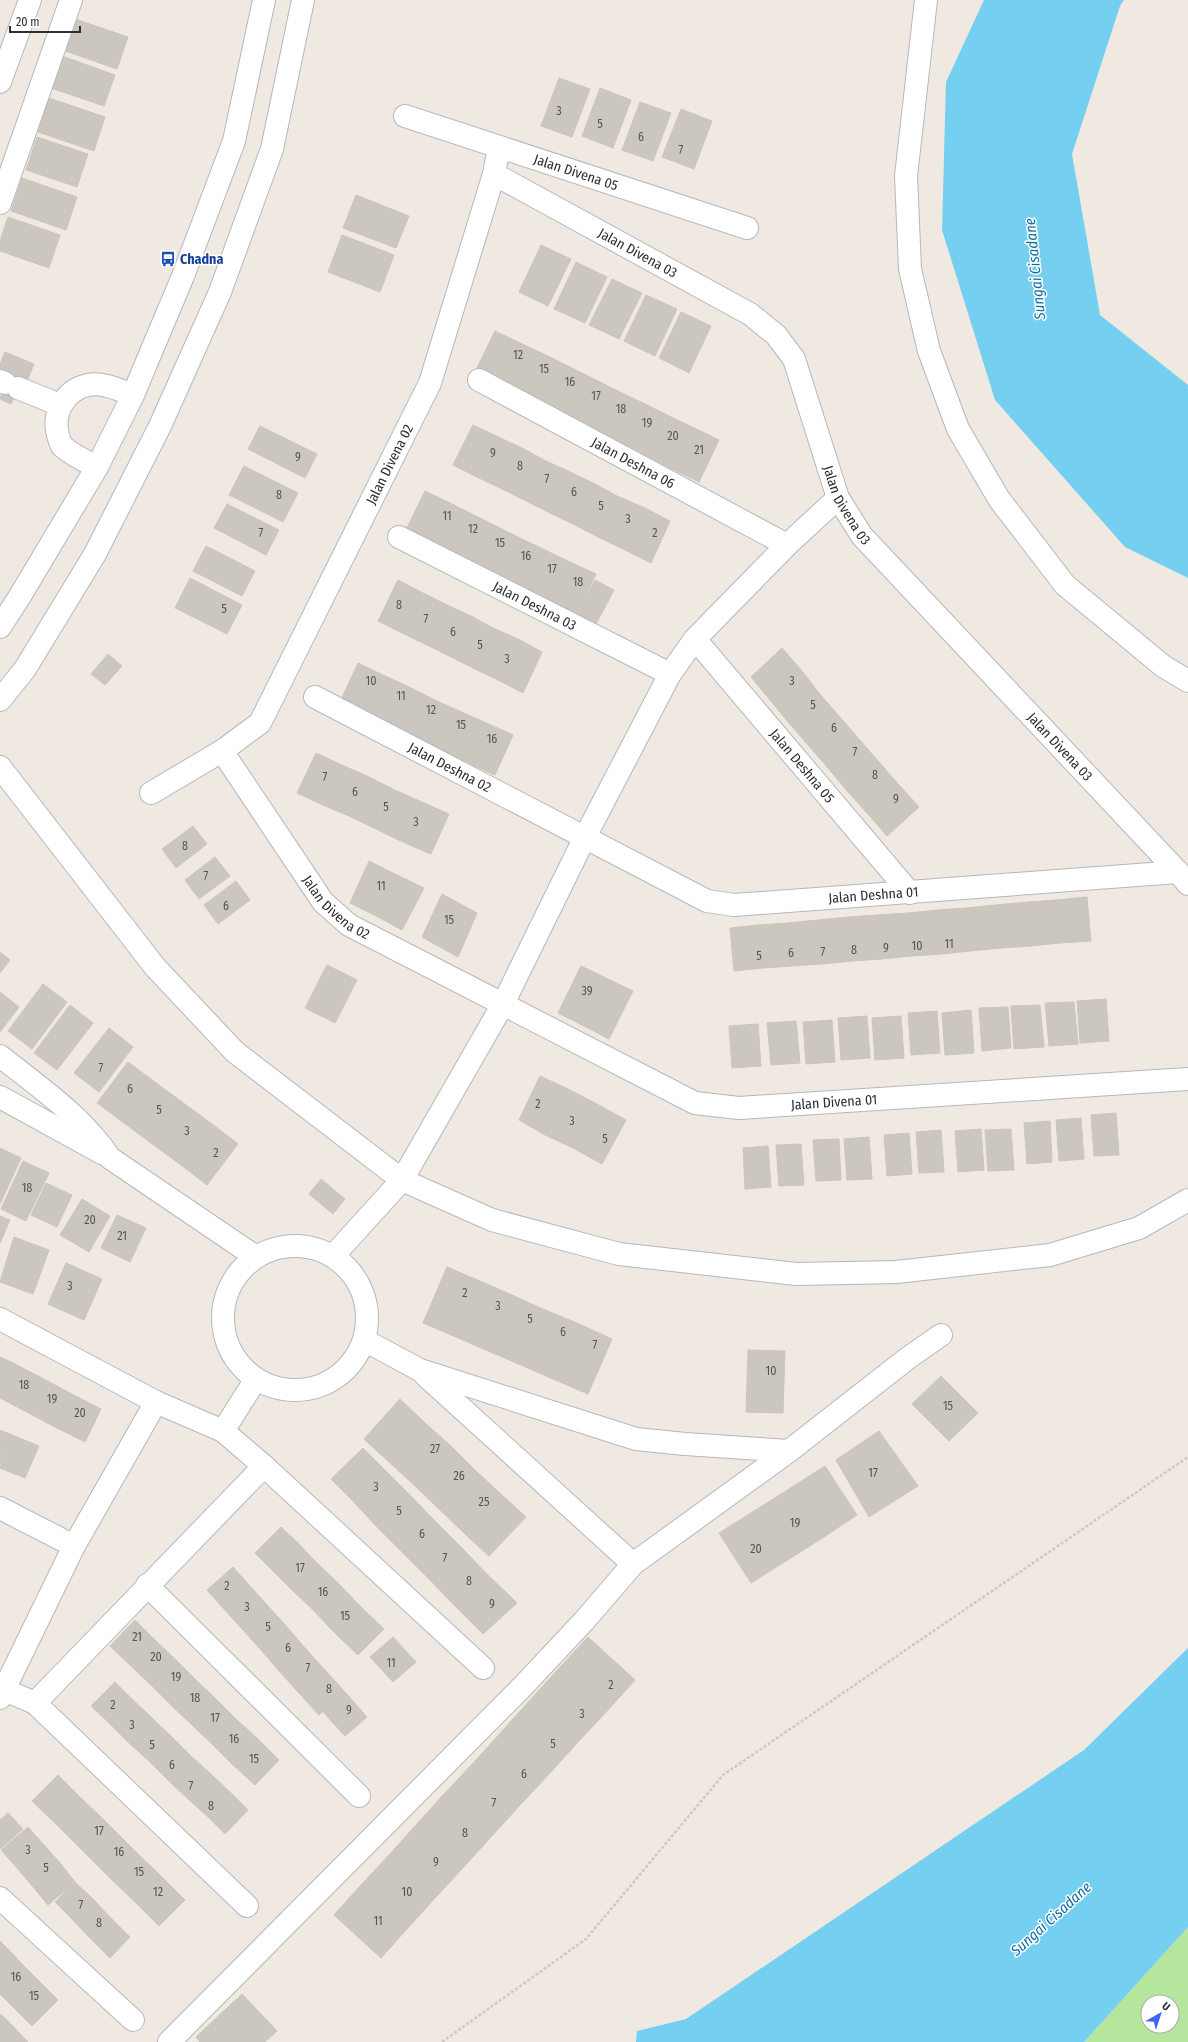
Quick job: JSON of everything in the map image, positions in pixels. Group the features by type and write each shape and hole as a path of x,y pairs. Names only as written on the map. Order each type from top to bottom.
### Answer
{"street":[{"path":"0,82 30,0"},
{"path":"0,203 71,0"},
{"path":"0,627 97,467 133,395 183,276 234,141 264,0"},
{"path":"0,700 25,669 95,554 160,426 220,292 272,149 303,0"},
{"path":"926,0 906,176 910,269 929,351 958,429 999,499 1065,585 1163,666 1188,681"},
{"name":"Jalan Divena 05","path":"405,116 747,228"},
{"name":"Jalan Divena 02","path":"152,793 222,751 260,723 430,383 494,174 500,147"},
{"name":"Jalan Divena 03","path":"494,174 750,314 776,334 794,359 838,498 862,536 1183,878"},
{"name":"Jalan Deshna 06","path":"479,380 787,546"},
{"path":"7,384 60,405"},
{"path":"97,467 76,456 61,445 56,424 60,405 72,392 88,385 110,386 133,395"},
{"path":"333,1256 402,1180 503,1004 585,837 670,674 695,639 787,546 838,498"},
{"name":"Jalan Deshna 03","path":"399,537 670,674"},
{"name":"Jalan Deshna 05","path":"695,639 910,893"},
{"name":"Jalan Deshna 02","path":"315,697 585,837"},
{"name":"Jalan Divena 02","path":"222,751 323,902 349,925 503,1004"},
{"path":"0,767 155,967 234,1052 402,1180 492,1220 619,1254 796,1274 896,1272 1050,1255 1139,1228 1188,1200"},
{"name":"Jalan Deshna 01","path":"585,837 707,901 734,905 910,893 1183,878"},
{"name":"Jalan Divena 01","path":"503,1004 696,1103 739,1108 1188,1079"},
{"path":"0,1056 78,1119 97,1138 110,1158"},
{"path":"0,1097 110,1158 256,1257"},
{"path":"280,1247 307,1247 333,1256 351,1272 363,1293 368,1317 364,1340 351,1364 332,1381 307,1390 280,1389 256,1379 235,1359 224,1332 224,1303 235,1277 256,1257 280,1247"},
{"path":"0,1319 156,1402 223,1431 264,1466 483,1668"},
{"path":"169,2042 523,1686 584,1621 633,1564 789,1451 908,1358 941,1335"},
{"path":"364,1340 420,1370 636,1439 789,1451"},
{"path":"420,1370 633,1564"},
{"path":"223,1431 256,1379"},
{"path":"156,1402 74,1546 1,1692 36,1703 247,1906"},
{"path":"36,1703 147,1585 264,1466"},
{"path":"0,1508 74,1546"},
{"path":"147,1585 359,1796"},
{"path":"0,1898 133,2020"}],"path":[{"path":"442,2042 586,1939 723,1775 1188,1457"}],"green space":[{"path":"1188,1927 1188,2042 1084,2042"}],"water":[{"name":"Sungai Cisadane","path":"984,0 1124,0 1120,6 1072,154 1100,315 1188,385 1188,578 1125,547 995,400 942,230 946,82"},
{"name":"Sungai Cisadane","path":"1188,1648 1188,1927 1084,2042 636,2042 637,2031 686,2019 1084,1750"}],"building":[{"path":"75,19 128,37 117,69 65,51"},
{"path":"62,56 115,75 104,106 51,88"},
{"path":"559,78 590,89 572,137 541,126"},
{"path":"600,88 631,100 613,148 582,136"},
{"path":"49,98 105,117 94,151 38,132"},
{"path":"640,102 671,113 653,161 622,150"},
{"path":"681,109 712,121 694,169 662,157"},
{"path":"37,137 88,154 77,187 26,170"},
{"path":"22,178 77,197 66,230 11,211"},
{"path":"356,195 409,216 396,248 343,228"},
{"path":"8,217 60,235 49,268 0,251 0,241"},
{"path":"342,235 394,255 380,292 328,272"},
{"path":"541,245 571,259 548,306 519,292"},
{"path":"576,262 607,277 585,323 554,309"},
{"path":"612,279 642,293 619,339 589,325"},
{"path":"646,295 677,309 655,356 624,341"},
{"path":"681,312 711,326 689,373 659,358"},
{"path":"495,331 520,343 500,384 475,372"},
{"path":"520,343 548,356 527,397 500,384"},
{"path":"5,352 34,364 27,381 22,379 11,404 0,399 9,374 0,370 0,364"},
{"path":"548,356 570,367 552,408 527,397"},
{"path":"570,367 596,380 576,421 552,408"},
{"path":"596,380 620,392 600,433 576,421"},
{"path":"620,392 643,403 624,444 600,433"},
{"path":"643,403 669,416 649,457 624,444"},
{"path":"669,416 692,427 672,469 649,457"},
{"path":"473,425 496,436 477,477 453,465"},
{"path":"260,426 317,454 305,478 248,449"},
{"path":"692,427 719,440 699,482 672,469"},
{"path":"496,436 522,448 502,489 477,477"},
{"path":"522,448 546,461 526,501 502,489"},
{"path":"546,461 568,471 550,513 526,501"},
{"path":"244,466 298,493 283,522 229,495"},
{"path":"568,471 595,484 575,525 550,513"},
{"path":"595,484 617,496 598,537 575,525"},
{"path":"425,491 448,502 429,543 405,532"},
{"path":"617,496 645,508 625,550 598,537"},
{"path":"448,502 474,515 454,556 429,543"},
{"path":"227,504 279,530 266,555 214,528"},
{"path":"645,508 670,521 651,563 625,550"},
{"path":"474,515 498,527 478,568 454,556"},
{"path":"498,527 520,538 502,579 478,568"},
{"path":"520,538 547,551 527,592 502,579"},
{"path":"206,546 255,571 242,596 193,571"},
{"path":"547,551 570,562 550,604 527,592"},
{"path":"570,562 596,574 576,616 550,604"},
{"path":"190,578 242,605 227,634 175,608"},
{"path":"398,580 421,592 402,633 378,621"},
{"path":"595,580 614,590 595,626 576,616"},
{"path":"421,592 447,605 427,645 402,633"},
{"path":"447,605 471,616 451,657 427,645"},
{"path":"471,616 493,628 475,669 451,657"},
{"path":"493,628 520,640 500,681 475,669"},
{"path":"520,640 542,652 523,693 500,681"},
{"path":"782,648 802,671 770,700 751,677"},
{"path":"108,654 122,666 105,685 91,674"},
{"path":"358,663 383,675 364,716 339,704"},
{"path":"802,671 819,693 788,722 770,700"},
{"path":"383,675 409,687 391,727 364,716"},
{"path":"409,687 437,701 418,740 391,727"},
{"path":"819,693 839,716 808,745 788,722"},
{"path":"437,701 466,714 448,754 418,740"},
{"path":"466,714 491,725 473,765 448,754"},
{"path":"839,716 859,739 828,768 808,745"},
{"path":"491,725 513,735 495,775 473,765"},
{"path":"859,739 879,762 848,792 828,768"},
{"path":"316,753 342,765 323,805 297,793"},
{"path":"879,762 899,785 868,814 848,792"},
{"path":"342,765 367,776 349,816 323,805"},
{"path":"367,776 395,790 376,829 349,816"},
{"path":"899,785 919,807 887,836 868,814"},
{"path":"395,790 424,803 407,844 376,829"},
{"path":"424,803 449,814 431,854 407,844"},
{"path":"193,826 207,844 176,868 162,849"},
{"path":"215,857 230,876 199,899 185,880"},
{"path":"369,861 397,875 376,916 350,903"},
{"path":"397,875 424,888 402,930 376,916"},
{"path":"236,881 250,900 218,924 204,905"},
{"path":"442,894 477,913 458,957 422,937"},
{"path":"1087,897 1091,941 1060,943 1056,900"},
{"path":"1056,900 1060,943 1031,946 1028,902"},
{"path":"1028,902 1031,946 1001,948 996,905"},
{"path":"996,905 1001,948 970,951 966,908"},
{"path":"966,908 970,951 942,954 938,910"},
{"path":"938,910 942,954 912,956 908,913"},
{"path":"908,913 912,956 881,959 877,915"},
{"path":"877,915 881,959 853,961 849,917"},
{"path":"849,917 853,961 822,964 818,920"},
{"path":"818,920 822,964 791,966 787,923"},
{"path":"787,923 791,966 763,968 759,925"},
{"path":"759,925 763,968 734,971 730,928"},
{"path":"0,952 10,960 0,973"},
{"path":"327,965 357,980 335,1023 305,1008"},
{"path":"581,966 610,980 586,1027 558,1013"},
{"path":"610,980 633,991 609,1039 586,1027"},
{"path":"43,984 67,1002 32,1049 8,1031"},
{"path":"0,992 19,1007 0,1032"},
{"path":"1106,999 1109,1041 1080,1043 1077,1001"},
{"path":"1074,1002 1078,1044 1049,1046 1045,1003"},
{"path":"70,1005 93,1023 57,1070 34,1053"},
{"path":"1040,1005 1044,1047 1014,1049 1011,1006"},
{"path":"1008,1007 1011,1048 982,1051 979,1008"},
{"path":"971,1010 974,1053 945,1055 942,1013"},
{"path":"937,1011 940,1053 911,1055 908,1013"},
{"path":"867,1016 870,1058 841,1060 838,1018"},
{"path":"901,1016 904,1058 875,1060 872,1018"},
{"path":"832,1020 835,1062 806,1064 803,1022"},
{"path":"796,1021 800,1063 771,1065 767,1023"},
{"path":"758,1024 761,1066 732,1068 729,1026"},
{"path":"109,1028 133,1047 99,1092 74,1073"},
{"path":"128,1062 155,1082 124,1123 97,1103"},
{"path":"540,1076 568,1089 545,1135 519,1120"},
{"path":"155,1082 182,1102 151,1143 124,1123"},
{"path":"568,1089 595,1103 571,1147 545,1135"},
{"path":"182,1102 212,1124 181,1165 151,1143"},
{"path":"595,1103 626,1120 602,1164 571,1147"},
{"path":"1116,1113 1119,1155 1094,1156 1091,1115"},
{"path":"1081,1118 1084,1159 1059,1161 1056,1120"},
{"path":"1050,1121 1052,1162 1027,1164 1024,1123"},
{"path":"212,1124 238,1144 207,1185 181,1165"},
{"path":"981,1129 984,1170 958,1172 955,1131"},
{"path":"1011,1129 1014,1170 988,1171 985,1130"},
{"path":"941,1130 944,1172 919,1173 916,1132"},
{"path":"909,1133 912,1174 887,1176 884,1135"},
{"path":"869,1137 872,1179 847,1180 844,1139"},
{"path":"839,1139 841,1180 816,1181 813,1140"},
{"path":"801,1144 804,1185 779,1186 776,1145"},
{"path":"768,1146 771,1187 745,1189 743,1148"},
{"path":"0,1148 21,1158 0,1204"},
{"path":"23,1161 49,1173 26,1221 1,1209"},
{"path":"321,1179 345,1199 333,1214 309,1194"},
{"path":"46,1183 72,1195 57,1227 31,1215"},
{"path":"82,1199 110,1216 89,1252 60,1235"},
{"path":"117,1215 146,1228 130,1262 101,1248"},
{"path":"0,1216 10,1220 0,1243"},
{"path":"14,1237 49,1250 33,1294 0,1282"},
{"path":"66,1263 102,1279 84,1320 48,1304"},
{"path":"447,1267 480,1281 456,1337 423,1323"},
{"path":"480,1281 512,1295 488,1351 456,1337"},
{"path":"512,1295 545,1310 521,1365 488,1351"},
{"path":"545,1310 577,1323 553,1379 521,1365"},
{"path":"577,1323 612,1339 588,1394 553,1379"},
{"path":"748,1350 785,1351 783,1413 746,1412"},
{"path":"0,1357 11,1362 0,1384"},
{"path":"11,1362 38,1376 21,1409 0,1398 0,1384"},
{"path":"38,1376 70,1393 53,1426 21,1409"},
{"path":"941,1376 978,1413 949,1441 912,1404"},
{"path":"70,1393 101,1409 85,1442 53,1426"},
{"path":"400,1399 425,1423 389,1462 364,1439"},
{"path":"425,1423 452,1447 415,1486 389,1462"},
{"path":"0,1430 12,1435 0,1464"},
{"path":"879,1431 918,1486 869,1517 836,1460"},
{"path":"12,1435 39,1446 25,1478 0,1468"},
{"path":"452,1447 476,1471 440,1510 415,1486"},
{"path":"363,1448 384,1469 352,1500 331,1479"},
{"path":"825,1466 857,1515 821,1539 789,1489"},
{"path":"384,1469 408,1493 375,1525 352,1500"},
{"path":"476,1471 502,1495 465,1534 440,1510"},
{"path":"789,1489 821,1539 786,1561 754,1511"},
{"path":"408,1493 434,1520 402,1552 375,1525"},
{"path":"502,1495 526,1517 489,1556 465,1534"},
{"path":"754,1511 786,1561 751,1583 719,1533"},
{"path":"434,1520 459,1545 427,1577 402,1552"},
{"path":"281,1527 298,1543 272,1570 255,1553"},
{"path":"298,1543 315,1561 289,1587 272,1570"},
{"path":"459,1545 486,1573 454,1605 427,1577"},
{"path":"315,1561 339,1584 313,1610 289,1587"},
{"path":"233,1567 250,1586 224,1609 207,1590"},
{"path":"486,1573 517,1603 483,1634 454,1605"},
{"path":"339,1584 362,1608 336,1634 313,1610"},
{"path":"250,1586 268,1606 242,1629 224,1609"},
{"path":"268,1606 287,1627 261,1650 242,1629"},
{"path":"362,1608 384,1629 358,1655 336,1634"},
{"path":"135,1620 156,1641 131,1666 110,1646"},
{"path":"287,1627 305,1648 279,1671 261,1650"},
{"path":"393,1637 416,1662 393,1682 370,1657"},
{"path":"588,1637 635,1680 609,1709 562,1665"},
{"path":"156,1641 177,1661 152,1686 131,1666"},
{"path":"305,1648 325,1670 299,1693 279,1671"},
{"path":"177,1661 198,1682 173,1707 152,1686"},
{"path":"562,1665 609,1709 579,1741 532,1698"},
{"path":"325,1670 345,1692 319,1715 299,1693"},
{"path":"115,1682 132,1699 109,1723 91,1706"},
{"path":"198,1682 216,1699 192,1725 173,1707"},
{"path":"345,1692 367,1717 345,1736 323,1712"},
{"path":"532,1698 579,1741 551,1772 504,1729"},
{"path":"132,1699 153,1719 129,1743 109,1723"},
{"path":"216,1699 237,1720 213,1745 192,1725"},
{"path":"153,1719 173,1738 150,1762 129,1743"},
{"path":"237,1720 258,1739 233,1765 213,1745"},
{"path":"504,1729 551,1772 522,1803 475,1761"},
{"path":"173,1738 193,1758 170,1782 150,1762"},
{"path":"258,1739 279,1760 255,1785 233,1765"},
{"path":"193,1758 212,1775 188,1799 170,1782"},
{"path":"475,1761 522,1803 491,1837 444,1794"},
{"path":"58,1775 81,1798 56,1824 32,1801"},
{"path":"212,1775 230,1792 207,1816 188,1799"},
{"path":"230,1792 248,1810 225,1834 207,1816"},
{"path":"444,1794 491,1837 462,1869 415,1826"},
{"path":"81,1798 102,1818 76,1844 56,1824"},
{"path":"8,1813 23,1829 0,1849 0,1820"},
{"path":"102,1818 119,1835 93,1861 76,1844"},
{"path":"415,1826 462,1869 436,1897 389,1855"},
{"path":"28,1827 44,1845 17,1868 1,1850"},
{"path":"119,1835 138,1854 112,1880 93,1861"},
{"path":"44,1845 61,1864 34,1888 17,1868"},
{"path":"138,1854 161,1876 135,1902 112,1880"},
{"path":"389,1855 436,1897 407,1929 360,1886"},
{"path":"61,1864 75,1882 48,1905 34,1888"},
{"path":"161,1876 185,1900 159,1926 135,1902"},
{"path":"75,1882 92,1898 71,1918 55,1902"},
{"path":"360,1886 407,1929 381,1958 334,1915"},
{"path":"92,1898 109,1916 88,1936 71,1918"},
{"path":"109,1916 130,1937 110,1958 88,1936"},
{"path":"0,1941 7,1948 0,1955"},
{"path":"7,1948 24,1966 0,1990 0,1955"},
{"path":"24,1966 40,1982 14,2008 0,1994 0,1990"},
{"path":"40,1982 58,2000 32,2026 14,2008"},
{"path":"242,1994 277,2031 265,2042 200,2042 196,2037"},
{"path":"0,2014 6,2019 0,2025"},
{"path":"6,2019 28,2042 0,2042 0,2025"}],"place":[{"name":"Chadna","path":"168,259"}]}
